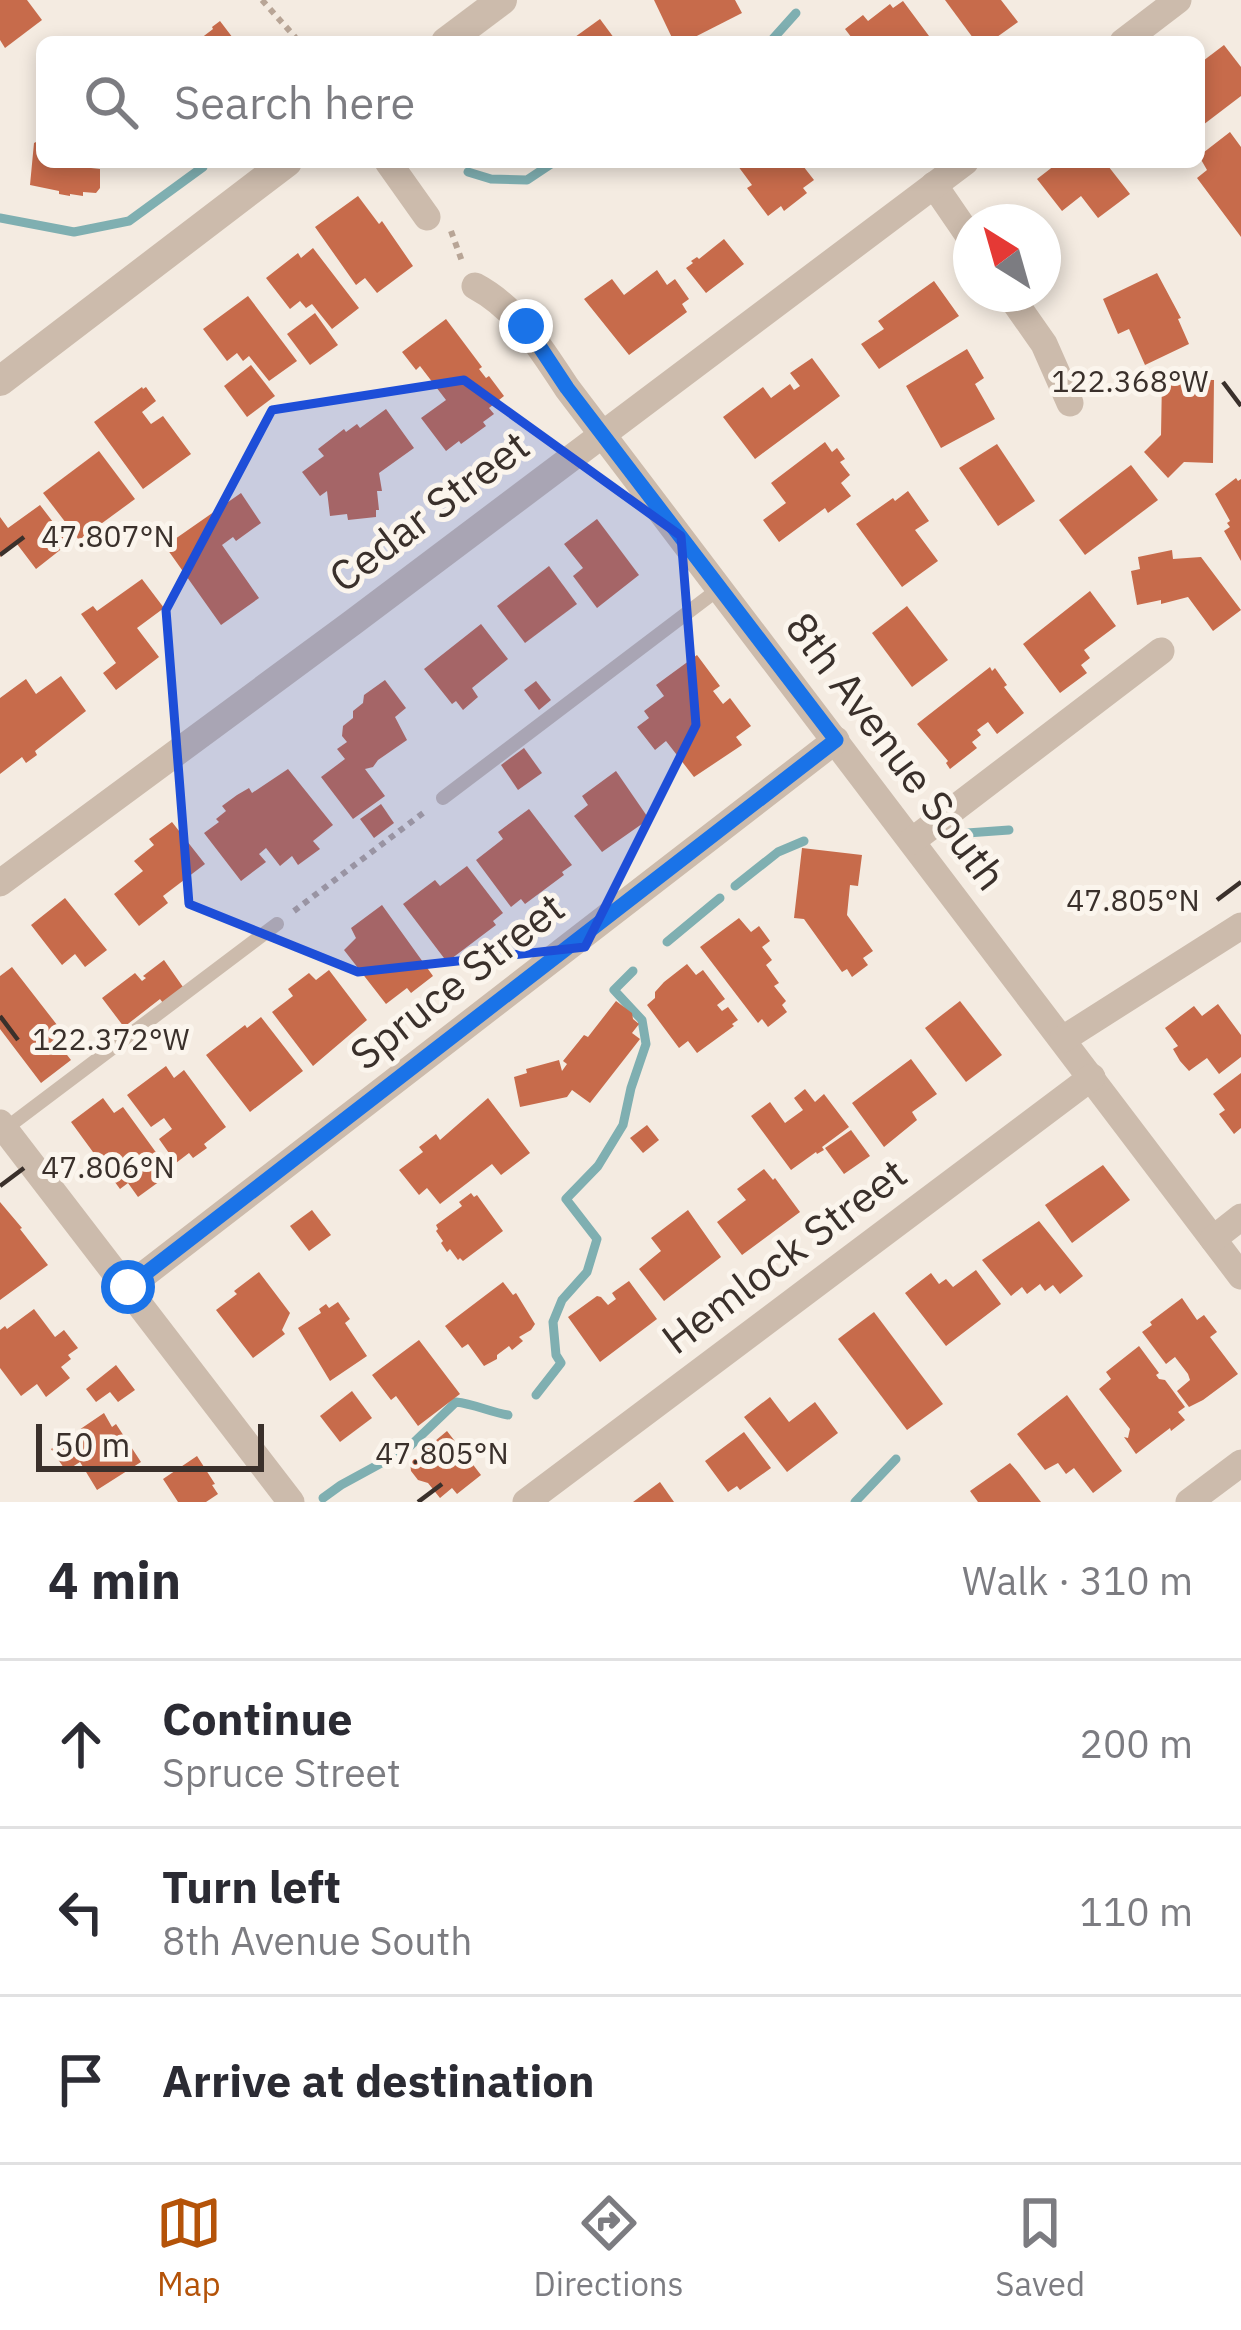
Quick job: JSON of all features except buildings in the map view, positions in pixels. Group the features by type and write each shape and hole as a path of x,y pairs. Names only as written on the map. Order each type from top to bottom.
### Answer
{"street":[{"path":"454,36 502,0"},
{"path":"1131,36 1178,0"},
{"path":"0,381 279,168"},
{"path":"393,168 438,220"},
{"name":"Cedar Street","path":"0,883 957,168"},
{"path":"934,185 953,212"},
{"name":"8th Avenue South","path":"470,276 526,326 567,388 1241,1276"},
{"path":"1022,312 1044,344 1070,403"},
{"path":"912,841 1161,651"},
{"name":"Spruce Street","path":"128,1287 836,740"},
{"path":"1063,1039 1241,926"},
{"name":"Hemlock Street","path":"526,1502 1092,1077"},
{"path":"3,1126 291,1502"},
{"path":"1213,1239 1241,1217"},
{"path":"1190,1502 1241,1463"}],"lane":[{"path":"443,798 720,588"},
{"path":"3,1126 277,924"}],"path":[{"path":"262,0 294,36"},
{"path":"438,220 470,276"},
{"path":"277,924 443,798"}],"highlighted area":[{"path":"464,380 681,536 696,725 585,947 358,972 189,904 166,610 272,410"}],"waterway":[{"path":"775,36 796,13"},
{"path":"0,218 74,232 129,221 202,168"},
{"path":"468,172 491,179 527,180 545,168"},
{"path":"967,833 1009,830"},
{"path":"735,886 778,852 804,841"},
{"path":"667,942 720,898"},
{"path":"536,1395 561,1363 553,1322 562,1300 587,1272 597,1239 566,1199 598,1166 623,1125 646,1044 642,1020 614,990 633,971"},
{"path":"323,1498 407,1449 456,1402 508,1415"},
{"path":"855,1502 896,1459"}],"route":[{"path":"128,1287 836,740 567,388 526,326"}]}
